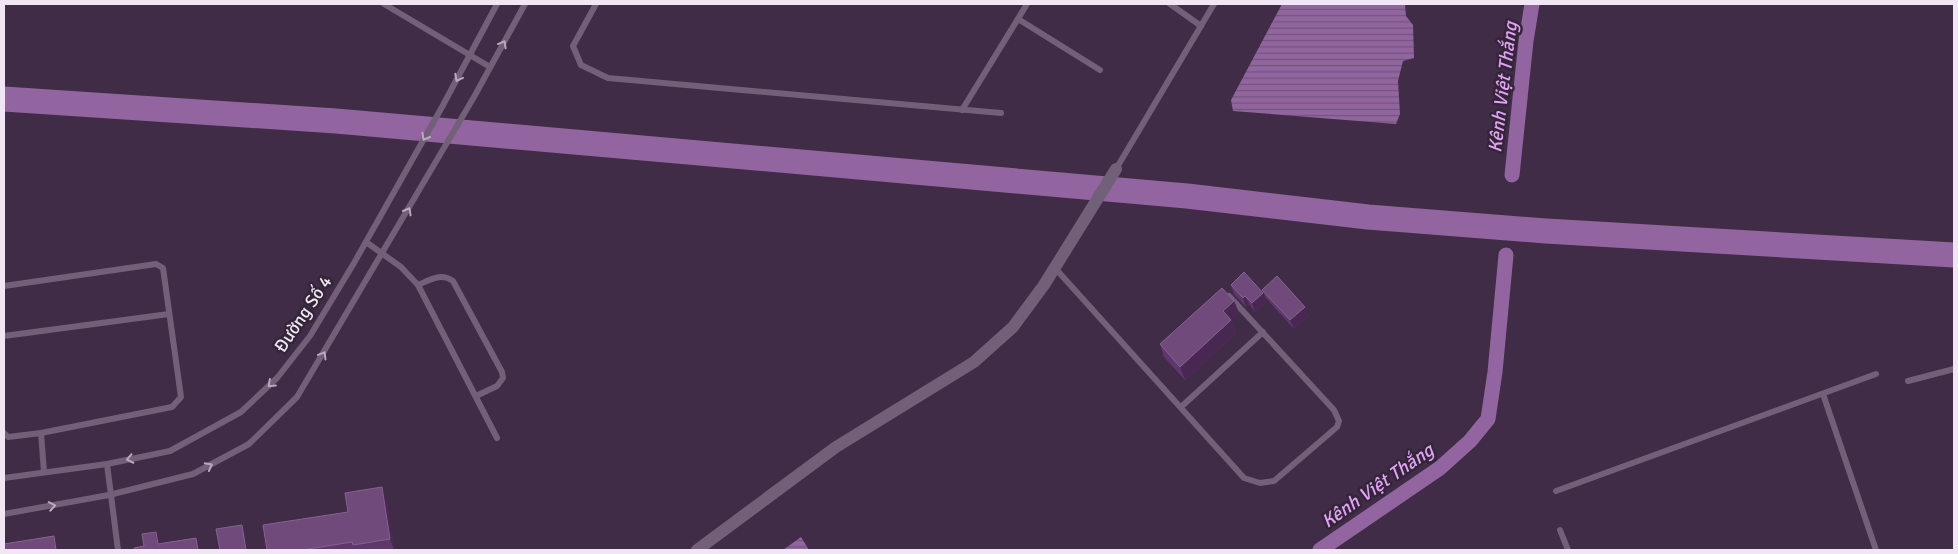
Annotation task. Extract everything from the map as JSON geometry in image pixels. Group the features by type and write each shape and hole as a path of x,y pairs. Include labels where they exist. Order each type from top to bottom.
{"street":[{"path":"697,550 836,447 974,362 1012,327 1055,268 1116,169"}],"lane":[{"path":"384,4 490,67"},
{"name":"Đường Số 4","path":"4,478 107,464 170,451 241,412 277,378 310,336 366,242 497,4"},
{"path":"4,514 109,495 193,474 249,444 297,398 462,118 525,4"},
{"path":"596,4 572,46 582,65 608,78 1001,113"},
{"path":"962,110 1027,4"},
{"path":"1170,4 1201,26"},
{"path":"1116,169 1214,4"},
{"path":"1018,19 1100,70"},
{"path":"366,242 401,266 418,286 498,438"},
{"path":"4,286 156,264 163,268 181,397 172,407 41,433 8,437 4,433"},
{"path":"1055,268 1244,478 1260,484 1274,481 1337,428 1339,420 1334,410 1223,289"},
{"path":"418,286 439,276 448,278 452,282 502,372 503,378 497,386 476,396"},
{"path":"4,336 170,314"},
{"path":"1181,406 1263,332"},
{"path":"1908,381 1954,369"},
{"path":"1556,491 1876,374"},
{"path":"1823,394 1876,550"},
{"path":"41,433 44,472"},
{"path":"107,464 109,495 118,550"},
{"path":"1560,530 1568,550"}],"shaded area":[{"path":"4,4 1954,4 1954,550 4,550"},
{"path":"1282,4 1405,4 1406,16 1413,25 1414,58 1403,61 1398,81 1400,114 1396,124 1233,111 1231,100"},
{"path":"801,537 809,550 783,550"}],"building":[{"path":"1244,272 1263,293 1252,303 1245,296 1243,298 1231,285"},
{"path":"1277,276 1305,307 1290,320 1262,290"},
{"path":"1222,288 1234,301 1223,311 1231,320 1180,367 1160,344"},
{"path":"382,487 390,539 353,545 352,542 302,550 267,550 263,525 348,512 345,493"},
{"path":"242,525 246,550 220,550 216,529"},
{"path":"156,532 158,544 196,538 198,550 134,550 134,548 144,546 142,534"},
{"path":"54,536 56,550 4,550 4,544"}],"waterway":[{"name":"Kênh Việt Thắng","path":"1512,175 1526,41 1532,4"},
{"path":"4,99 336,121 1187,196 1368,217 1546,231 1954,255"},
{"name":"Kênh Việt Thắng","path":"1320,550 1440,468 1470,441 1488,419 1495,372 1506,255"}]}
